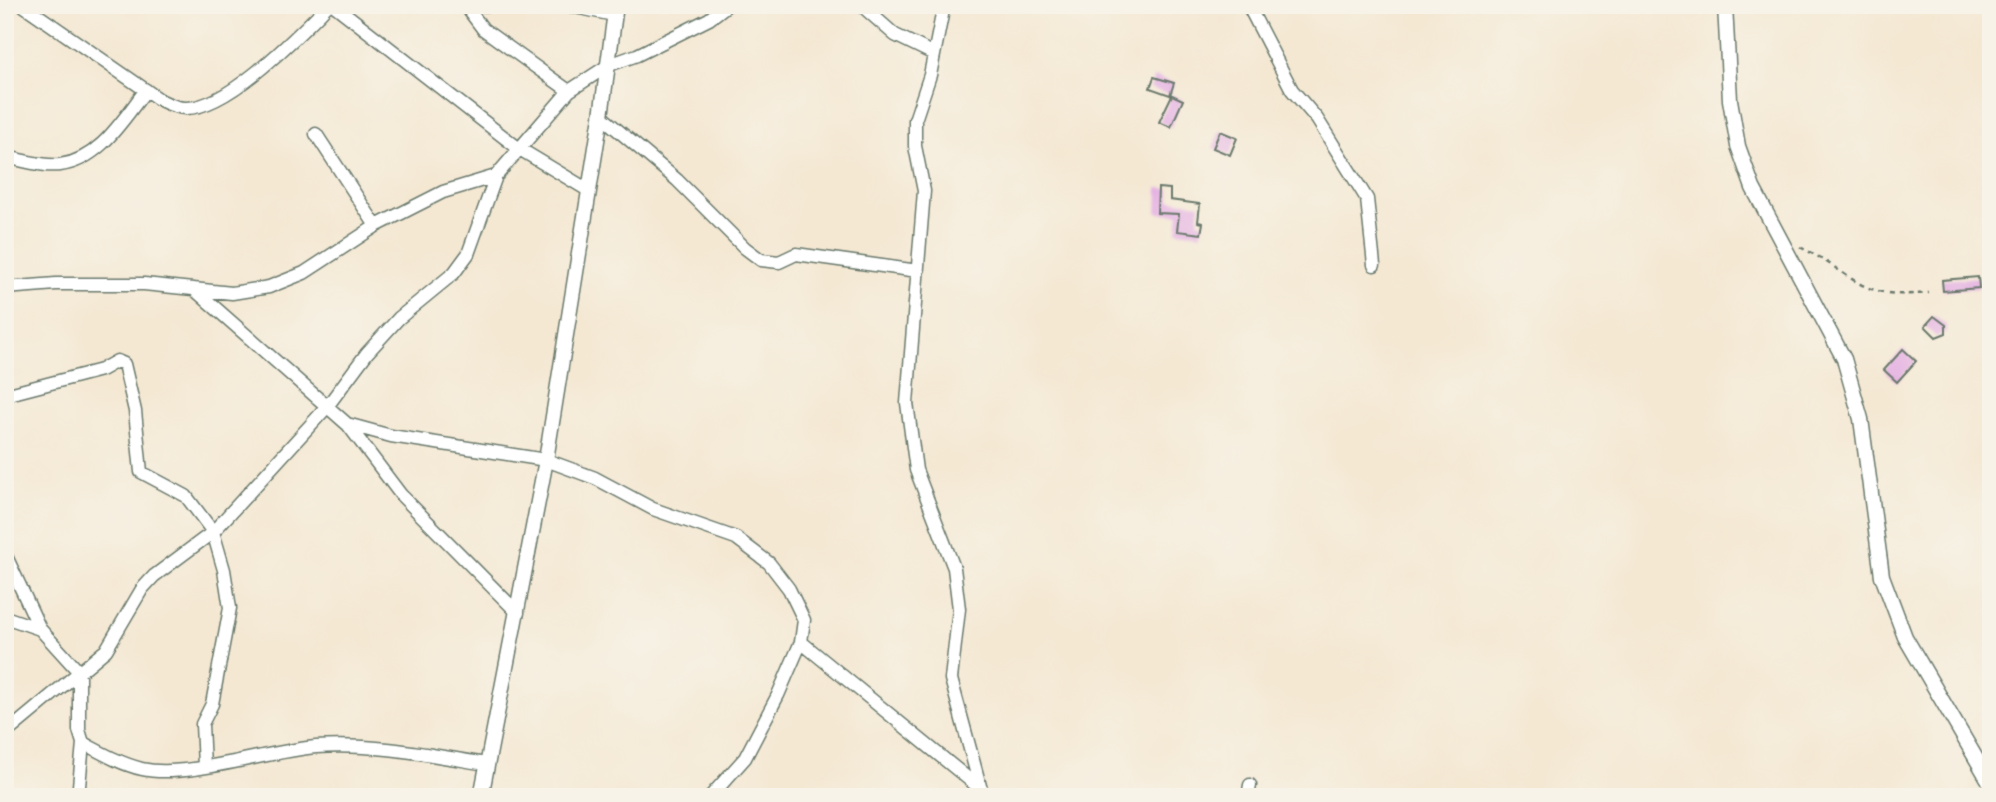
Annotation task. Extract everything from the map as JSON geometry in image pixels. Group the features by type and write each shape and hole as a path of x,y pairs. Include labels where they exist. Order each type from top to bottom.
{"street":[{"path":"23,5 171,106 184,108 204,105 258,70 331,5 518,148 588,190"},
{"path":"465,5 483,29 569,91"},
{"path":"481,5 499,5"},
{"path":"481,797 546,460 609,65 615,10 565,5"},
{"path":"5,734 106,650 142,589 154,576 213,532 327,408 375,344 399,318 454,273 468,254 496,176 569,91 609,65 637,55 709,19 727,5"},
{"path":"861,5 895,35 934,54"},
{"path":"944,5 934,54 915,120 915,146 924,191 907,403 916,470 954,568 959,609 951,679 982,794"},
{"path":"1248,5 1293,90 1317,119 1367,199 1374,265"},
{"path":"1725,5 1730,100 1738,146 1753,188 1844,359 1861,419 1882,576 1900,625 1991,784"},
{"path":"5,157 58,166 82,159 104,142 146,90"},
{"path":"601,116 677,180 745,248 761,260 779,262 796,254 918,271"},
{"path":"316,134 376,226"},
{"path":"5,288 56,284 144,284 232,293 269,288 304,273 376,226 443,192 496,176"},
{"path":"195,290 347,424 401,495 518,613"},
{"path":"5,395 101,370 117,360 123,362 135,411 141,472 149,479 177,489 186,496 213,532 224,570 230,608 212,704 202,724 204,766"},
{"path":"347,424 391,436 546,460 594,478 653,509 736,538 769,563 789,589 804,620 801,642 778,695 745,758 710,797"},
{"path":"5,554 40,629 79,672 79,730 83,743 78,797"},
{"path":"5,617 40,629"},
{"path":"801,642 982,794"},
{"path":"83,743 116,761 143,769 164,771 315,747 362,746 486,764"}],"path":[{"path":"1783,243 1804,249 1875,292 1901,296 1929,293"}],"building":[{"path":"1154,77 1174,83 1170,95 1150,88"},
{"path":"1172,95 1183,100 1171,127 1159,122"},
{"path":"1220,131 1237,138 1230,155 1213,148"},
{"path":"1158,188 1170,189 1170,200 1200,204 1198,222 1203,223 1201,234 1177,231 1179,214 1157,213"},
{"path":"1978,277 1979,288 1943,291 1942,280"},
{"path":"1934,316 1946,325 1946,333 1936,337 1925,326"},
{"path":"1903,349 1916,361 1897,382 1884,370"}]}
